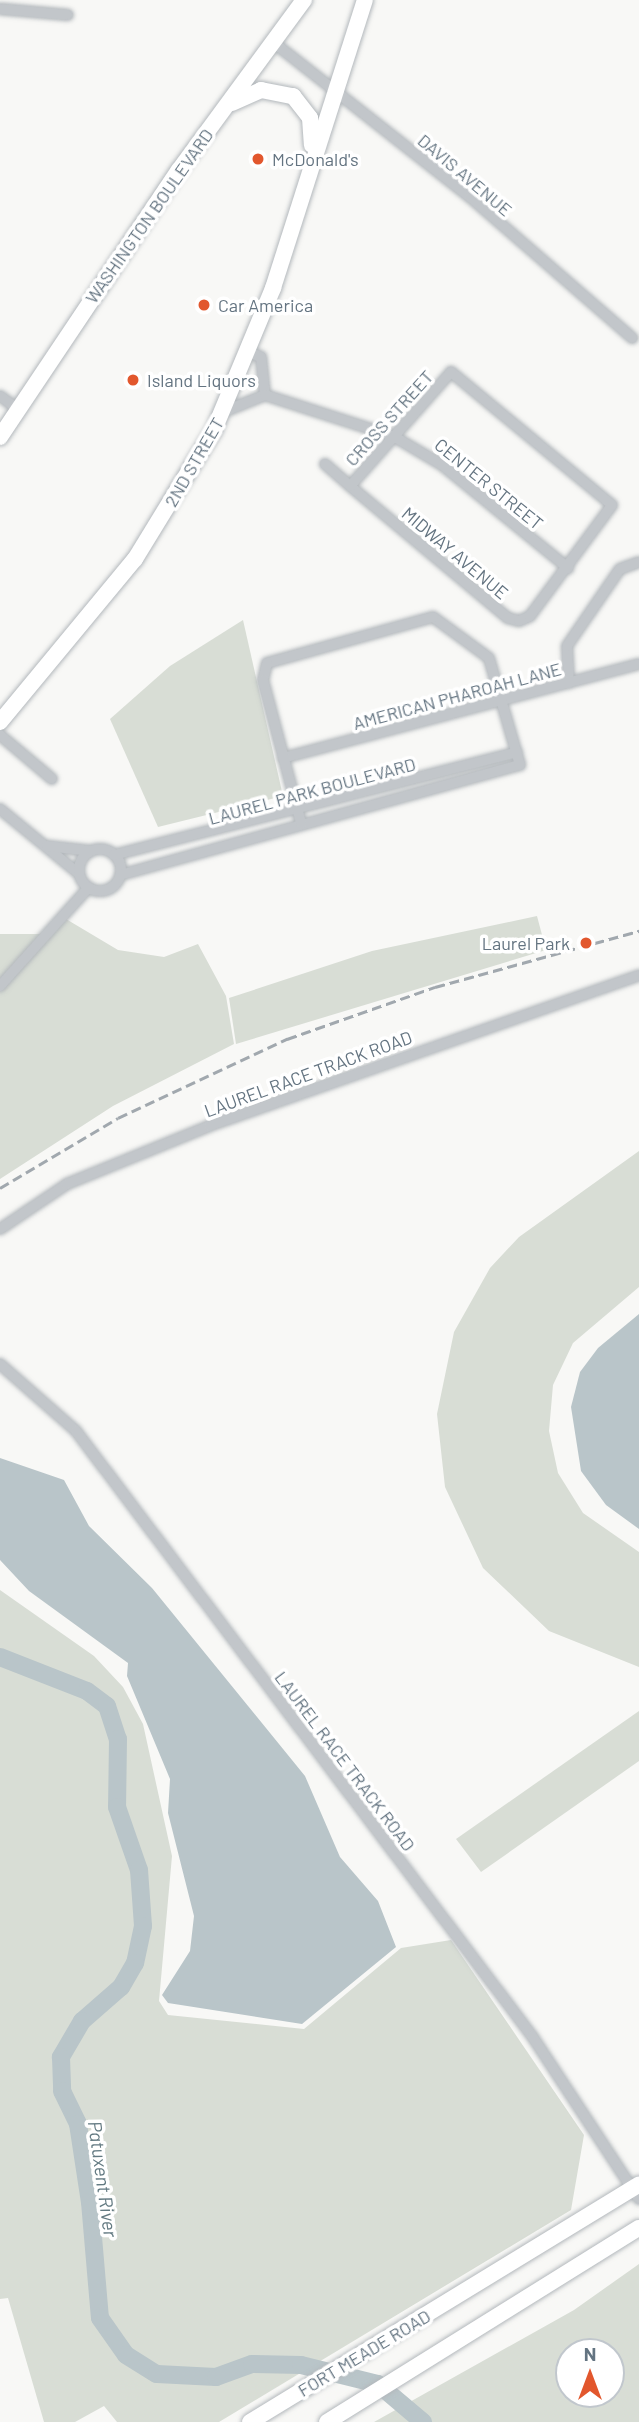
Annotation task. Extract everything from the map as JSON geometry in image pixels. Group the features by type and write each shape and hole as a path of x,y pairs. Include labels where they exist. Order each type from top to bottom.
{"main road":[{"name":"WASHINGTON BOULEVARD","path":"0,437 224,108 304,0"},
{"name":"2ND STREET","path":"0,722 135,559 223,412 248,352 365,0"},
{"path":"224,108 261,90 293,96 310,118 312,162"},
{"name":"FORT MEADE ROAD","path":"250,2422 637,2191"},
{"path":"327,2422 639,2228"}],"street":[{"path":"0,9 68,15"},
{"name":"DAVIS AVENUE","path":"273,42 335,89 632,338"},
{"path":"223,412 265,395 261,357 248,352"},
{"name":"CROSS STREET","path":"350,486 451,372"},
{"name":"MIDWAY AVENUE","path":"325,464 514,620 530,616 612,505 451,372"},
{"name":"CENTER STREET","path":"265,395 393,436 442,465 568,568"},
{"path":"0,396 18,409"},
{"path":"569,683 566,646 620,569 639,562"},
{"path":"301,823 263,680 272,658 438,618 489,658 504,699 517,752"},
{"name":"AMERICAN PHAROAH LANE","path":"283,758 639,664"},
{"path":"0,735 52,779"},
{"name":"LAUREL PARK BOULEVARD","path":"47,846 114,855 297,811 517,752 520,765 301,823 120,875 106,890 89,887"},
{"path":"0,809 79,874 89,887 0,986"},
{"path":"79,874 91,851"},
{"path":"114,855 120,875"},
{"name":"LAUREL RACE TRACK ROAD","path":"0,1229 67,1184 209,1126 639,975"},
{"name":"LAUREL RACE TRACK ROAD","path":"0,1364 76,1431 532,2036 637,2191"}],"shaded area":[{"path":"243,620 283,796 158,827 110,719 170,666"},
{"path":"537,916 546,950 236,1044 229,998 372,951"},
{"path":"66,919 118,950 164,957 198,944 226,996 234,1044 113,1106 0,1179 0,934 40,934"},
{"path":"639,1151 639,1287 573,1343 553,1385 549,1431 558,1473 583,1513 639,1552 639,1667 549,1631 483,1568 445,1487 437,1414 454,1332 490,1268 519,1237"},
{"path":"639,1314 639,1529 606,1505 581,1471 571,1407 580,1372 598,1348"},
{"path":"0,1458 64,1480 89,1526 152,1588 305,1776 340,1857 378,1901 396,1947 302,2024 168,2003 162,1995 190,1951 194,1916 168,1813 170,1779 127,1676 128,1663 29,1591 0,1560"},
{"path":"0,1590 94,1656 123,1687 143,1724 172,1856 159,2001 168,2015 304,2029 401,1948 451,1940 584,2135 571,2210 219,2422 117,2422 104,2406 75,2422 44,2422 8,2298 0,2299"},
{"path":"639,1711 639,1761 481,1872 456,1839"},
{"path":"639,2264 639,2422 374,2422 574,2310"}],"waterway":[{"name":"Patuxent River","path":"0,1657 87,1691 107,1706 118,1739 117,1807 139,1870 143,1926 135,1963 121,1987 82,2021 61,2057 62,2091 78,2124 90,2202 100,2318 126,2355 157,2374 216,2377 252,2364 301,2365 378,2384 423,2422"}],"railway":[{"path":"0,1188 118,1118 287,1039 435,987 639,931"}],"place":[{"name":"McDonald's","path":"258,159"},
{"name":"Car America","path":"204,305"},
{"name":"Island Liquors","path":"133,380"},
{"name":"Laurel Park","path":"586,943"}]}
